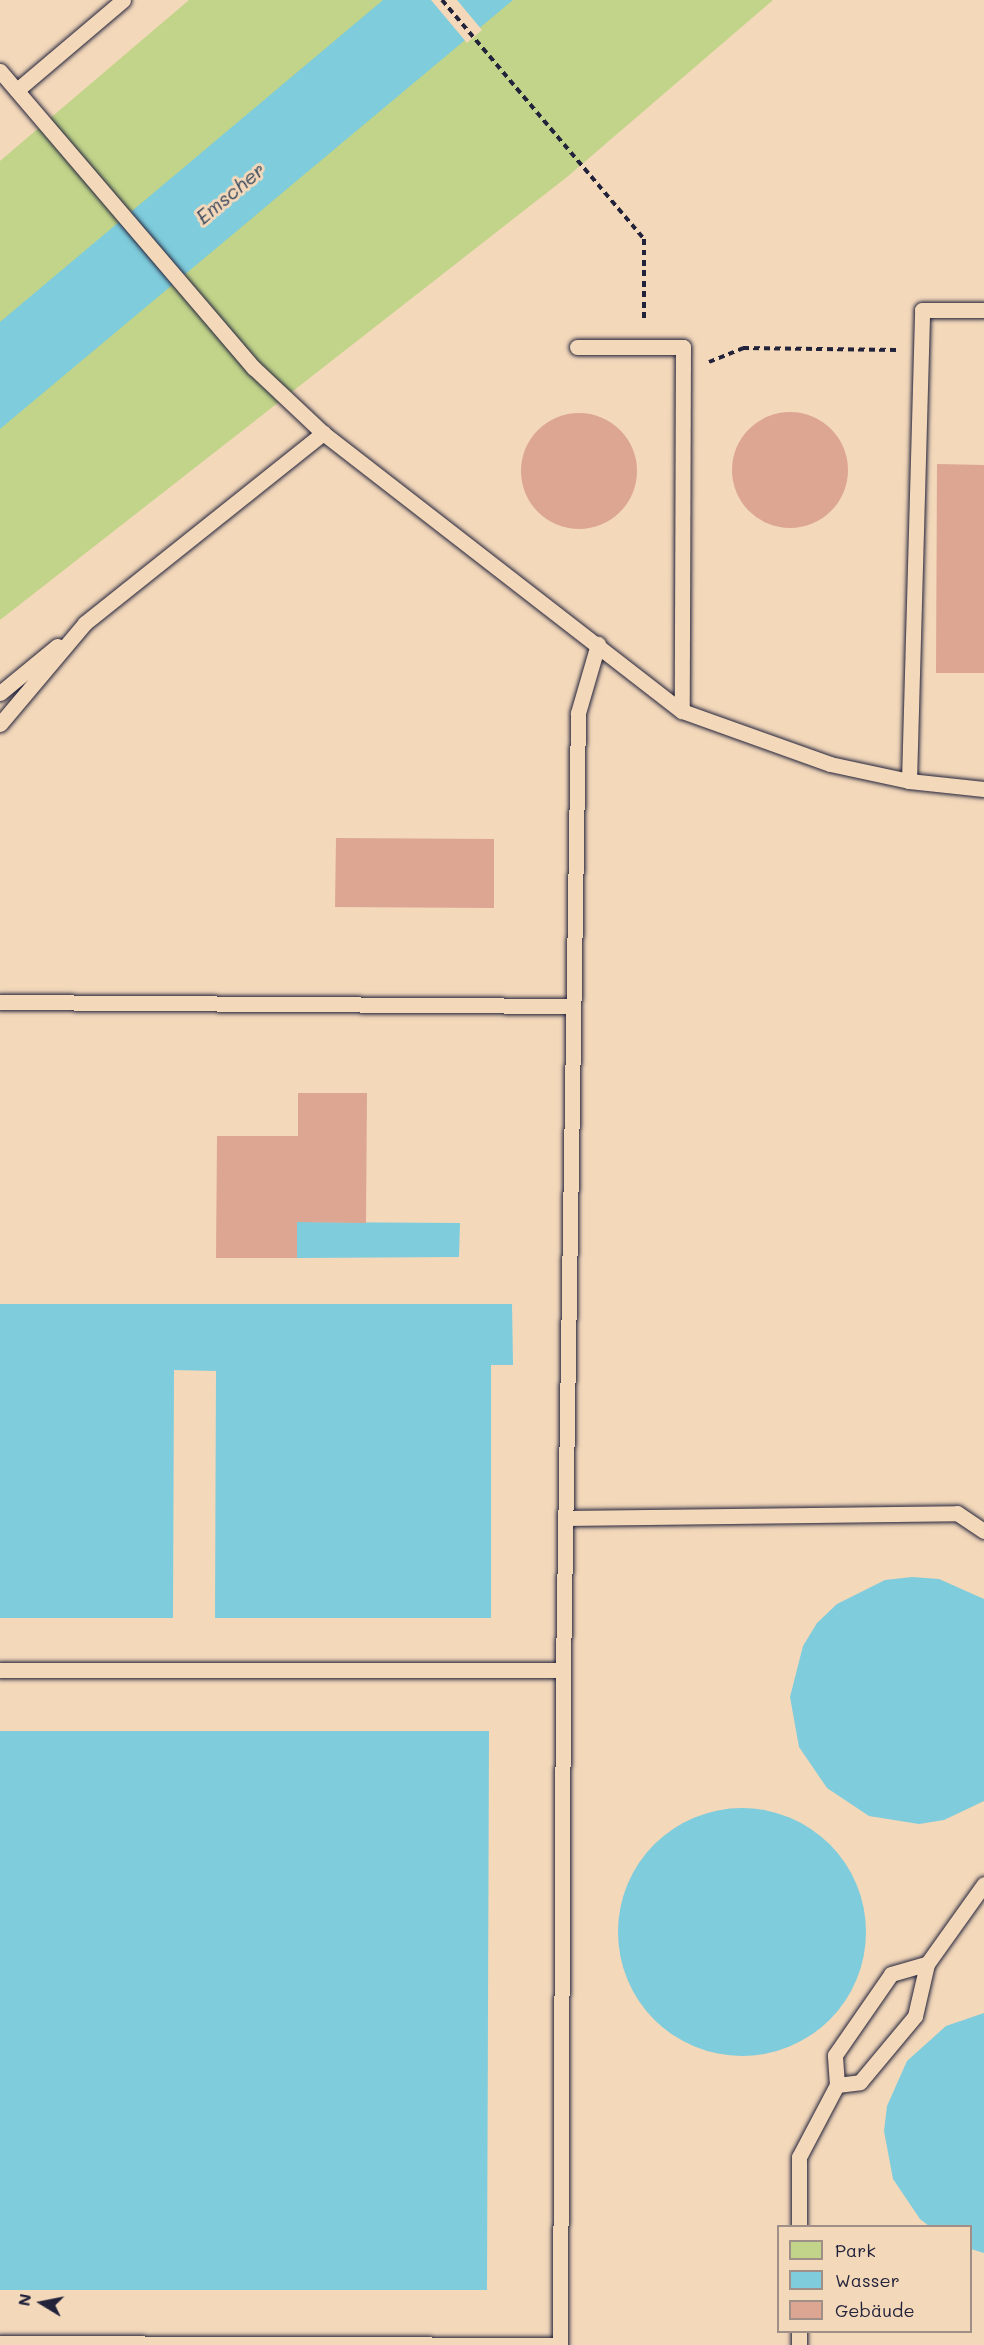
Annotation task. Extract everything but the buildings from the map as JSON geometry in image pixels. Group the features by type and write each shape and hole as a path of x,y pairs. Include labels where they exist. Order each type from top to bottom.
{"lane":[{"path":"17,90 123,0"},
{"path":"0,71 254,368 322,433 682,711 830,764 909,781 984,789"},
{"path":"909,781 922,310 984,310"},
{"path":"577,347 683,347 682,711"},
{"path":"0,693 322,433"},
{"path":"0,724 85,623"},
{"path":"0,2343 560,2345 563,1670 578,713 598,644"},
{"path":"0,1002 572,1006"},
{"path":"566,1518 957,1513 984,1531"},
{"path":"0,1670 563,1670"},
{"path":"837,2085 860,2082 915,2016 927,1964 984,1884"},
{"path":"799,2225 799,2157 837,2085 835,2055 891,1974 927,1964"}],"path":[{"path":"442,0 644,238 644,347"},
{"path":"683,372 743,348 921,350"}],"green space":[{"path":"189,0 773,0 567,177 0,620 0,161"}],"water":[{"name":"Emscher","path":"383,0 513,0 0,429 0,322"},
{"path":"297,1222 460,1223 459,1257 297,1258"},
{"path":"0,1304 512,1304 513,1365 491,1365 491,1618 215,1618 216,1371 174,1370 173,1618 0,1618"},
{"path":"912,1577 939,1579 984,1599 984,1801 944,1820 919,1824 869,1816 827,1788 799,1747 790,1697 803,1646 817,1623 837,1604 885,1580"},
{"path":"0,1731 489,1731 487,2290 0,2290"},
{"path":"742,1808 766,1811 789,1818 811,1829 829,1845 845,1863 856,1885 863,1908 866,1932 863,1956 856,1979 845,2001 829,2019 811,2035 789,2046 766,2053 742,2056 718,2053 695,2046 673,2035 655,2019 639,2001 628,1979 621,1956 618,1932 621,1908 628,1885 639,1863 655,1845 673,1829 695,1818 718,1811"},
{"path":"984,2013 984,2253 972,2249 972,2225 928,2225 920,2219 893,2179 884,2131 887,2106 907,2061 946,2026"}],"pier":[{"path":"431,0 457,0 482,30 467,43"}]}
